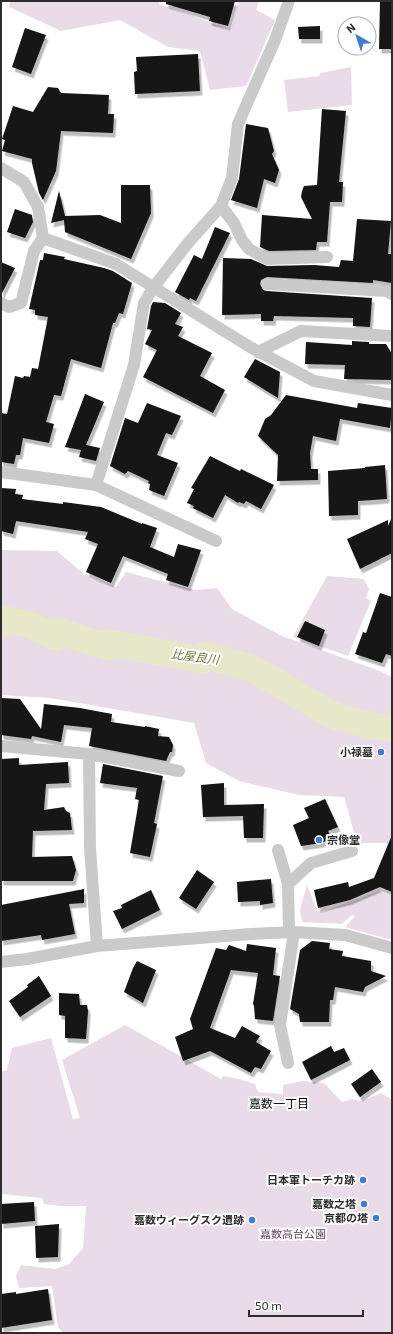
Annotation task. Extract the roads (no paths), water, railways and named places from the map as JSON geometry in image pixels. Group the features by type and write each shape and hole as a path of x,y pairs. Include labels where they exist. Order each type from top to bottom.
{"street":[{"path":"96,485 134,365 144,303 188,243 221,206 232,178 238,124 275,40 289,1"},
{"path":"1,168 24,182 38,207 43,238 34,251 21,303 9,307 1,303"},
{"path":"221,206 234,223 242,240 249,249 267,259 327,257"},
{"path":"43,238 116,264 258,352 314,381 392,395"},
{"path":"267,284 387,291 392,294"},
{"path":"258,352 301,331 392,336"},
{"path":"1,472 96,485 216,541"},
{"path":"1,746 89,754 178,771"},
{"path":"89,754 90,848 97,946"},
{"path":"278,850 288,884 291,933 280,1025 288,1063"},
{"path":"288,884 311,863 352,851"},
{"path":"1,962 27,959 97,946 251,934 291,933 345,935 392,948"}],"waterway":[{"name":"比屋良川","path":"1,623 2,624 3,619 30,625 56,637 57,631 108,647 109,643 203,660 204,655 252,668 332,715 372,726 392,728"}],"place":[{"name":"小禄墓","path":"381,752"},
{"name":"宗像堂","path":"319,840"},
{"name":"日本軍トーチカ跡","path":"363,1180"},
{"name":"嘉数之塔","path":"364,1204"},
{"name":"京都の塔","path":"376,1218"},
{"name":"嘉数ウィーグスク遺跡","path":"252,1220"}],"district":[{"name":"嘉数一丁目","path":"279,1104"}],"park label":[{"name":"嘉数高台公園","path":"293,1234"}]}
